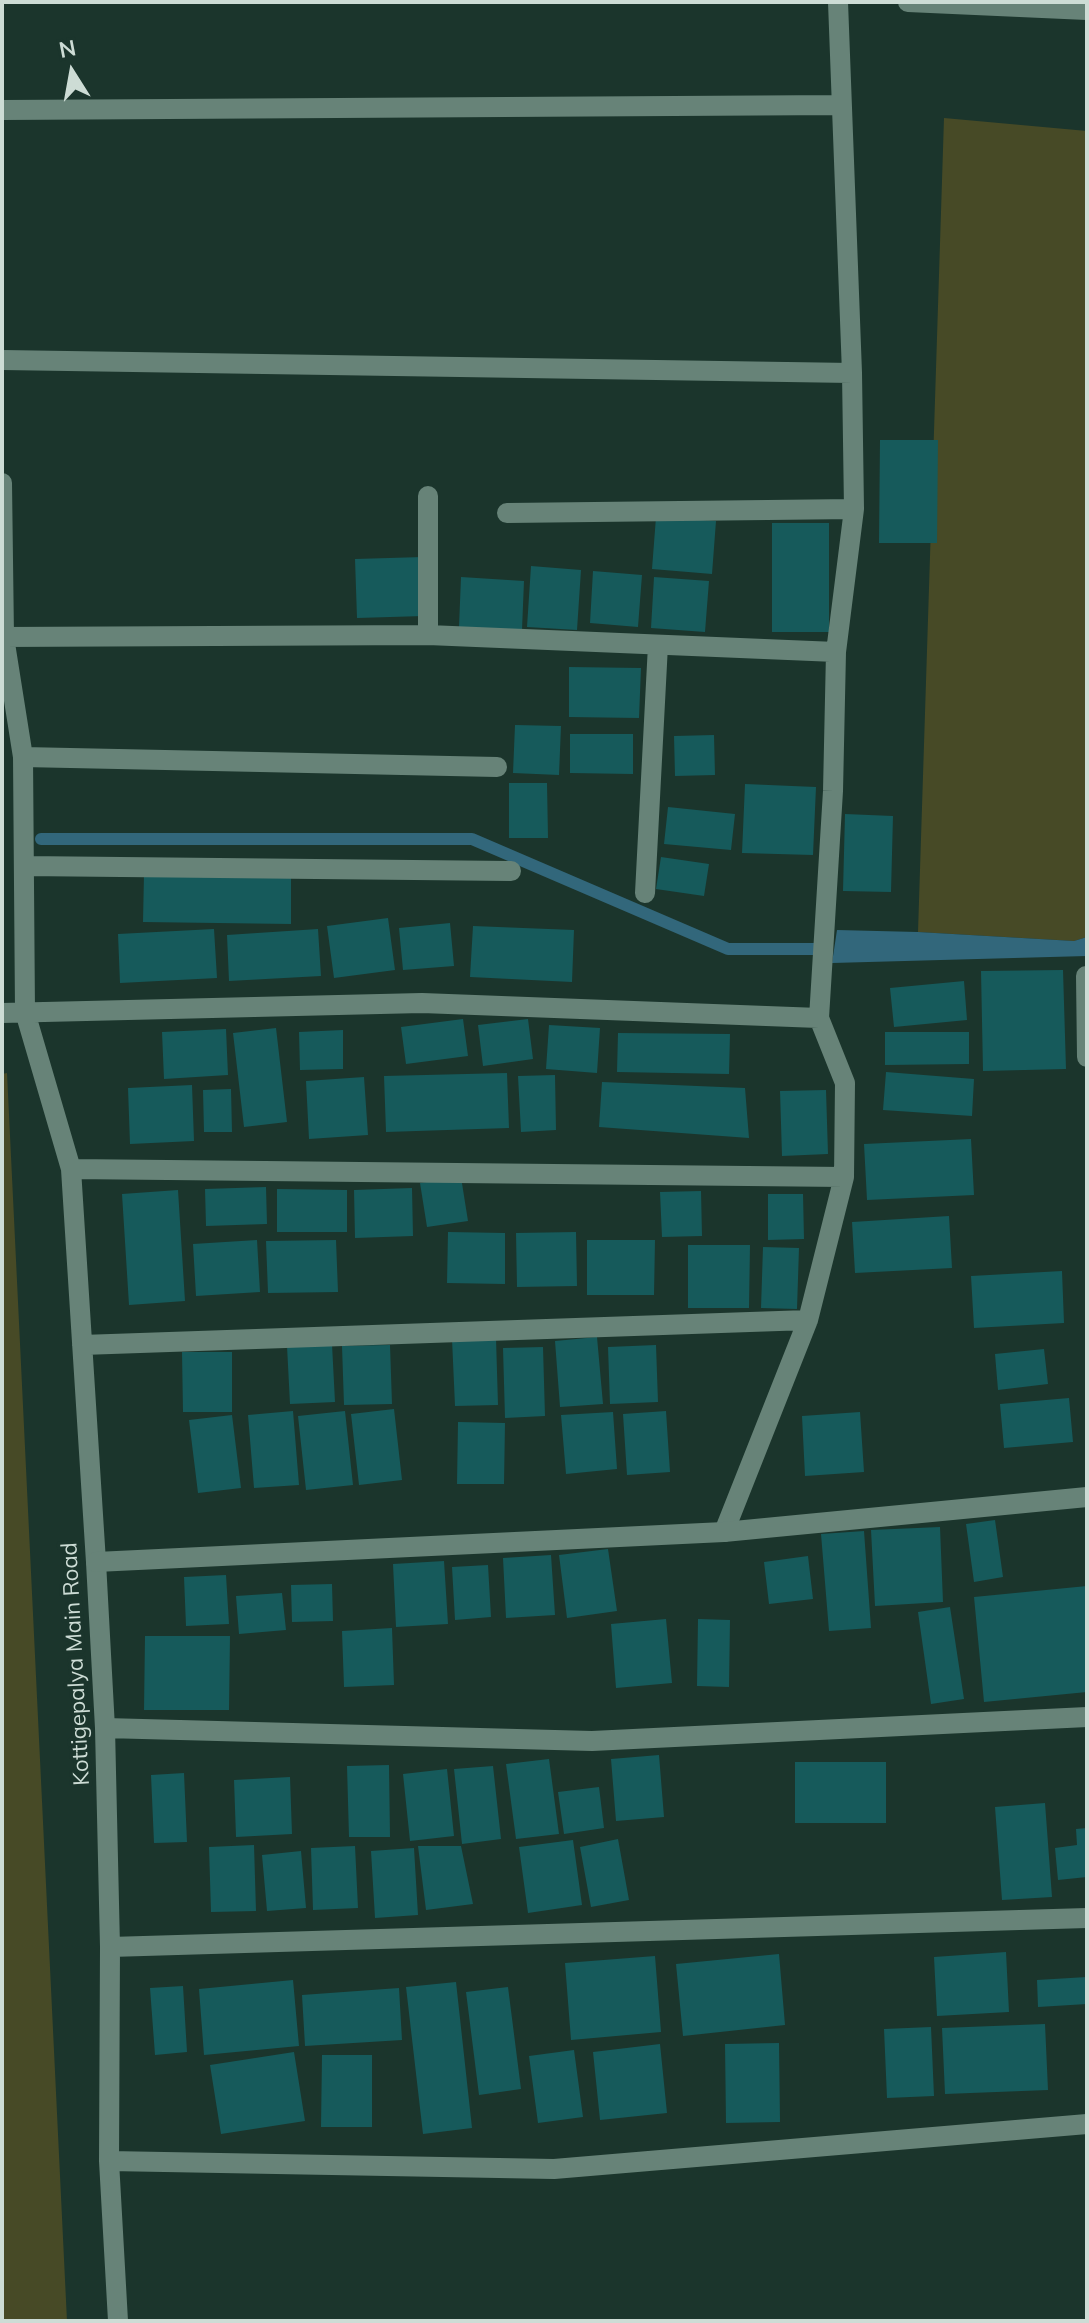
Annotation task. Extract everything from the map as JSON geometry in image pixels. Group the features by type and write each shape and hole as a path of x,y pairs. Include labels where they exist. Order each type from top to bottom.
{"street":[{"path":"724,1532 808,1320 844,1177 845,1083 819,1018 833,791 836,652 854,509 838,2"},
{"path":"908,2 1087,10"},
{"path":"2,110 841,105"},
{"path":"2,360 852,373"},
{"name":"Kottigepalya Main Road","path":"2,483 3,637 23,757 25,1012 71,1169 96,1562 105,1728 110,1947 109,2161 118,2321"},
{"path":"428,496 428,635"},
{"path":"507,513 854,509"},
{"path":"3,637 428,635 836,652"},
{"path":"645,893 658,645"},
{"path":"23,757 497,767"},
{"path":"24,866 511,871"},
{"path":"1086,976 1087,1057"},
{"path":"2,1013 422,1003 819,1018"},
{"path":"71,1169 844,1177"},
{"path":"82,1345 808,1320"},
{"path":"96,1562 724,1532 1087,1497"},
{"path":"105,1728 592,1741 1087,1717"},
{"path":"110,1947 1087,1918"},
{"path":"109,2161 554,2169 1087,2124"}],"green space":[{"path":"944,118 1087,131 1087,937 1074,941 918,932"},
{"path":"7,1073 67,2321 2,2321 2,1074"}],"water":[{"path":"837,930 1074,941 1087,937 1087,956 832,963"}],"building":[{"path":"880,440 938,440 937,543 879,543"},
{"path":"656,517 716,521 712,574 652,569"},
{"path":"772,523 829,523 829,632 772,632"},
{"path":"423,557 424,616 357,618 355,559"},
{"path":"531,566 581,570 577,630 527,627"},
{"path":"593,571 642,575 638,627 590,623"},
{"path":"461,577 524,581 522,630 459,627"},
{"path":"654,577 709,581 705,632 651,628"},
{"path":"569,667 641,668 639,718 569,717"},
{"path":"515,725 561,726 559,775 513,773"},
{"path":"570,734 633,734 633,774 570,773"},
{"path":"714,735 715,775 675,776 674,736"},
{"path":"509,783 547,783 548,838 509,838"},
{"path":"745,784 816,787 813,855 742,853"},
{"path":"668,807 735,814 731,850 664,844"},
{"path":"845,814 893,816 891,892 843,891"},
{"path":"661,857 709,864 704,896 656,889"},
{"path":"144,874 291,876 291,924 143,922"},
{"path":"388,918 395,970 334,978 327,926"},
{"path":"450,923 454,966 403,970 399,928"},
{"path":"473,926 574,930 572,982 470,977"},
{"path":"214,929 217,978 120,983 118,934"},
{"path":"318,929 321,976 229,981 227,935"},
{"path":"1063,970 1066,1069 983,1071 981,971"},
{"path":"964,981 967,1020 894,1027 890,988"},
{"path":"463,1019 468,1056 406,1064 401,1027"},
{"path":"528,1019 533,1059 483,1066 478,1025"},
{"path":"549,1025 600,1028 597,1073 546,1069"},
{"path":"276,1028 287,1122 244,1127 233,1033"},
{"path":"226,1029 228,1075 164,1079 162,1032"},
{"path":"343,1030 343,1069 300,1070 299,1032"},
{"path":"885,1032 969,1032 969,1064 885,1065"},
{"path":"618,1033 730,1034 729,1074 617,1072"},
{"path":"886,1072 974,1079 972,1116 883,1110"},
{"path":"507,1073 509,1128 386,1132 384,1076"},
{"path":"555,1075 556,1130 521,1132 518,1076"},
{"path":"364,1077 368,1135 309,1139 306,1081"},
{"path":"602,1082 745,1088 749,1138 599,1127"},
{"path":"192,1085 194,1141 130,1144 128,1088"},
{"path":"231,1089 232,1132 204,1132 203,1090"},
{"path":"826,1090 828,1154 782,1156 780,1091"},
{"path":"971,1139 974,1195 867,1200 864,1144"},
{"path":"461,1177 468,1221 427,1227 420,1183"},
{"path":"266,1187 267,1224 206,1226 205,1189"},
{"path":"412,1188 413,1236 355,1238 354,1190"},
{"path":"277,1189 347,1190 347,1232 277,1232"},
{"path":"178,1190 185,1301 129,1305 122,1194"},
{"path":"701,1191 702,1236 662,1237 660,1192"},
{"path":"768,1194 803,1194 804,1239 768,1240"},
{"path":"949,1216 952,1268 855,1273 852,1222"},
{"path":"448,1232 505,1233 505,1284 447,1283"},
{"path":"576,1232 577,1286 517,1287 516,1233"},
{"path":"257,1240 260,1292 196,1296 193,1244"},
{"path":"336,1240 338,1292 268,1293 266,1241"},
{"path":"587,1240 655,1240 654,1295 587,1295"},
{"path":"688,1245 750,1245 749,1308 688,1308"},
{"path":"763,1247 799,1248 797,1309 761,1308"},
{"path":"1062,1271 1064,1323 974,1328 971,1276"},
{"path":"597,1337 603,1404 560,1407 555,1341"},
{"path":"496,1338 498,1405 455,1406 452,1339"},
{"path":"332,1344 335,1402 290,1404 287,1346"},
{"path":"390,1345 392,1404 344,1405 342,1346"},
{"path":"656,1345 658,1402 610,1404 608,1347"},
{"path":"543,1347 545,1416 505,1418 503,1348"},
{"path":"1044,1349 1048,1384 998,1390 995,1354"},
{"path":"182,1352 232,1352 232,1412 183,1412"},
{"path":"1069,1398 1073,1442 1004,1448 1000,1404"},
{"path":"394,1409 402,1480 359,1485 351,1414"},
{"path":"293,1411 299,1485 254,1488 248,1415"},
{"path":"345,1411 353,1485 306,1490 298,1416"},
{"path":"666,1411 670,1472 627,1475 623,1414"},
{"path":"613,1412 617,1469 566,1474 561,1415"},
{"path":"860,1412 864,1472 805,1476 802,1416"},
{"path":"232,1415 241,1488 198,1493 189,1420"},
{"path":"458,1422 505,1423 504,1484 457,1484"},
{"path":"995,1520 1003,1577 974,1582 966,1524"},
{"path":"940,1527 943,1602 875,1606 871,1530"},
{"path":"864,1531 871,1628 829,1631 821,1534"},
{"path":"608,1549 617,1611 567,1618 559,1555"},
{"path":"551,1555 555,1615 506,1618 503,1558"},
{"path":"808,1556 813,1599 769,1604 764,1562"},
{"path":"444,1561 448,1624 396,1627 393,1564"},
{"path":"488,1565 491,1617 455,1620 452,1567"},
{"path":"226,1575 229,1624 186,1626 184,1577"},
{"path":"332,1584 333,1621 292,1622 291,1585"},
{"path":"1087,1586 1087,1692 984,1702 974,1597"},
{"path":"282,1593 286,1630 239,1634 236,1596"},
{"path":"950,1607 964,1699 931,1704 918,1612"},
{"path":"666,1619 672,1683 616,1688 611,1624"},
{"path":"698,1619 730,1620 729,1687 697,1686"},
{"path":"392,1628 394,1685 344,1687 342,1631"},
{"path":"145,1636 230,1636 229,1710 144,1710"},
{"path":"659,1755 664,1817 616,1821 611,1759"},
{"path":"549,1759 559,1834 516,1839 506,1764"},
{"path":"795,1762 886,1762 886,1823 795,1823"},
{"path":"389,1765 390,1837 349,1837 347,1766"},
{"path":"493,1766 501,1839 462,1844 454,1769"},
{"path":"447,1769 454,1836 410,1841 403,1774"},
{"path":"184,1773 187,1842 154,1843 151,1775"},
{"path":"290,1777 292,1834 236,1837 234,1780"},
{"path":"599,1787 604,1828 564,1834 558,1792"},
{"path":"1045,1803 1052,1897 1002,1900 995,1807"},
{"path":"1087,1828 1087,1877 1058,1880 1055,1848 1077,1845 1076,1829"},
{"path":"618,1839 629,1900 591,1907 580,1847"},
{"path":"573,1840 582,1905 528,1913 519,1847"},
{"path":"254,1845 256,1911 211,1912 209,1847"},
{"path":"355,1846 358,1908 313,1910 311,1848"},
{"path":"418,1846 461,1846 473,1904 426,1910"},
{"path":"414,1848 418,1915 375,1918 371,1851"},
{"path":"301,1851 306,1908 267,1911 262,1855"},
{"path":"1006,1952 1009,2012 937,2016 934,1957"},
{"path":"779,1954 785,2025 683,2036 676,1964"},
{"path":"655,1956 661,2032 571,2040 565,1963"},
{"path":"1087,1977 1087,2004 1038,2007 1037,1980"},
{"path":"293,1980 299,2046 204,2055 199,1989"},
{"path":"456,1982 472,2128 423,2134 406,1987"},
{"path":"183,1986 187,2052 155,2055 150,1988"},
{"path":"508,1987 521,2089 479,2095 466,1992"},
{"path":"399,1988 402,2040 305,2046 302,1995"},
{"path":"1045,2024 1048,2090 945,2094 942,2028"},
{"path":"931,2027 934,2096 887,2098 884,2029"},
{"path":"779,2043 780,2122 726,2123 725,2044"},
{"path":"660,2044 667,2113 600,2120 593,2052"},
{"path":"574,2050 583,2117 538,2123 529,2056"},
{"path":"294,2052 305,2121 221,2134 210,2065"},
{"path":"322,2055 372,2055 372,2127 321,2127"}],"waterway":[{"path":"41,839 472,839 728,949 827,949"}]}
